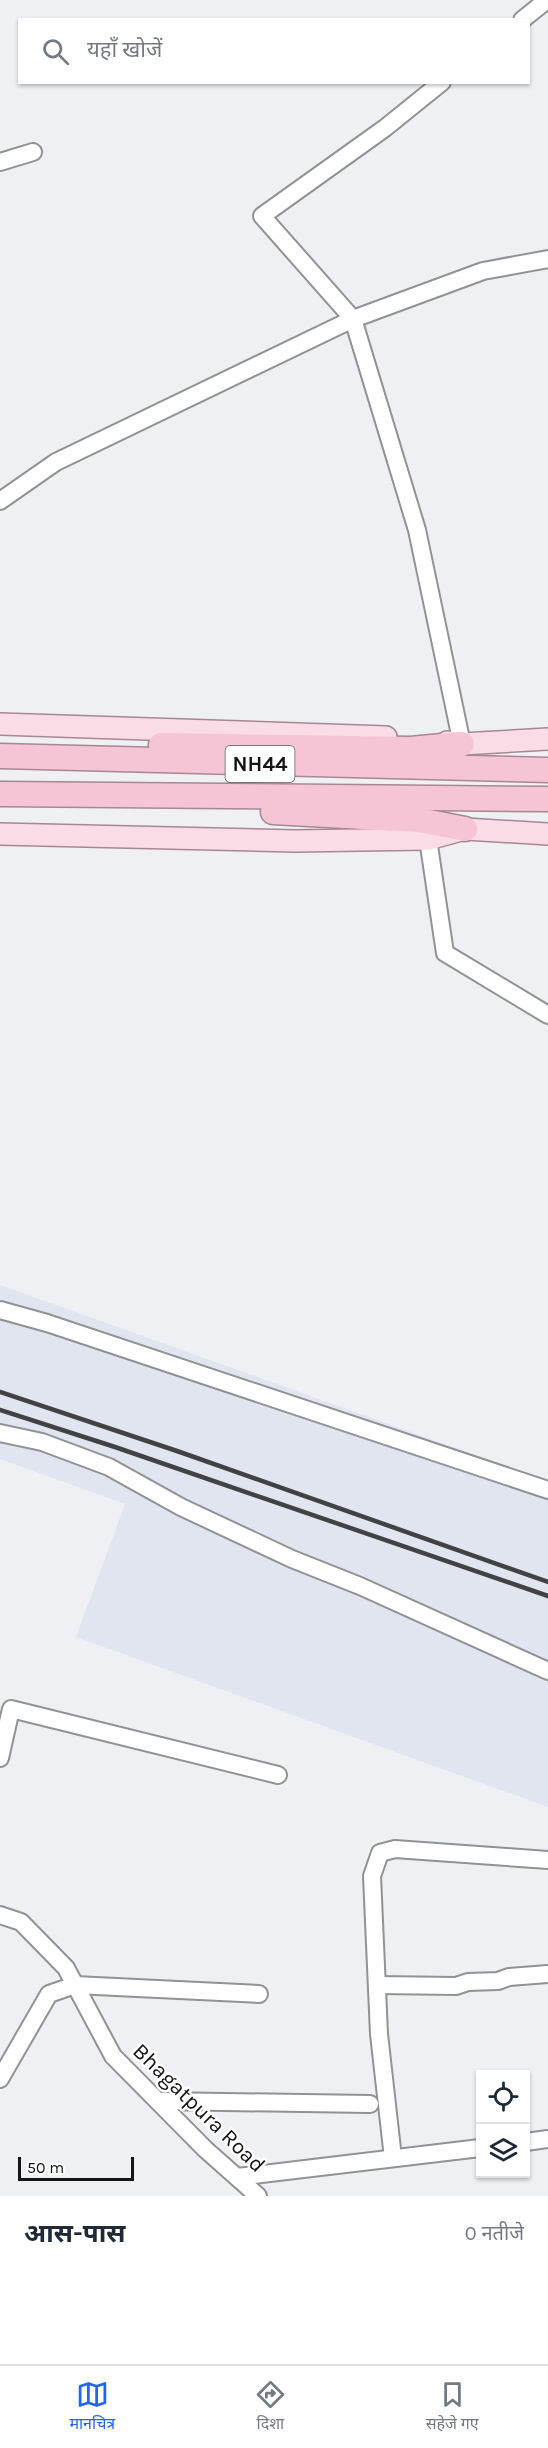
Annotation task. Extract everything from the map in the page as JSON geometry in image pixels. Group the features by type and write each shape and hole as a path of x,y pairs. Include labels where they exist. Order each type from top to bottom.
{"highway":[{"path":"0,755 124,744 411,749 462,744"},
{"name":"NH44","path":"0,755 548,770"},
{"path":"0,795 75,805 419,820 465,829"},
{"name":"NH44","path":"0,795 548,799"}],"main road":[{"path":"0,724 404,738 462,744 548,739"},
{"path":"0,834 295,841 428,839 465,829 548,834"}],"street":[{"path":"524,18 546,0"},
{"path":"440,84 385,128 262,216 353,319 417,530 462,744"},
{"path":"0,162 33,152"},
{"path":"0,501 56,462 353,319 483,271 548,259"},
{"path":"428,839 445,953 548,1015"},
{"path":"0,1310 47,1323 548,1490"},
{"path":"0,1434 42,1442 109,1467 182,1507 548,1671"},
{"path":"0,1758 11,1709 278,1775"},
{"path":"393,2158 379,2034 372,1876 380,1853 395,1850 548,1860"},
{"name":"Bhagatpura Road","path":"0,1916 21,1922 66,1968 113,2056 158,2102 258,2196"},
{"path":"377,1985 456,1986 468,1982 498,1981 509,1977 548,1974"},
{"path":"0,2079 48,1994 75,1985 259,1994"},
{"path":"158,2102 370,2104"},
{"path":"530,2141 548,2139"},
{"path":"237,2177 476,2148"}],"shaded area":[{"path":"0,1285 548,1481 548,1807 76,1637 125,1504 0,1459"}],"railway":[{"path":"0,1392 177,1451 548,1582"},
{"path":"0,1410 115,1447 548,1596"}]}
